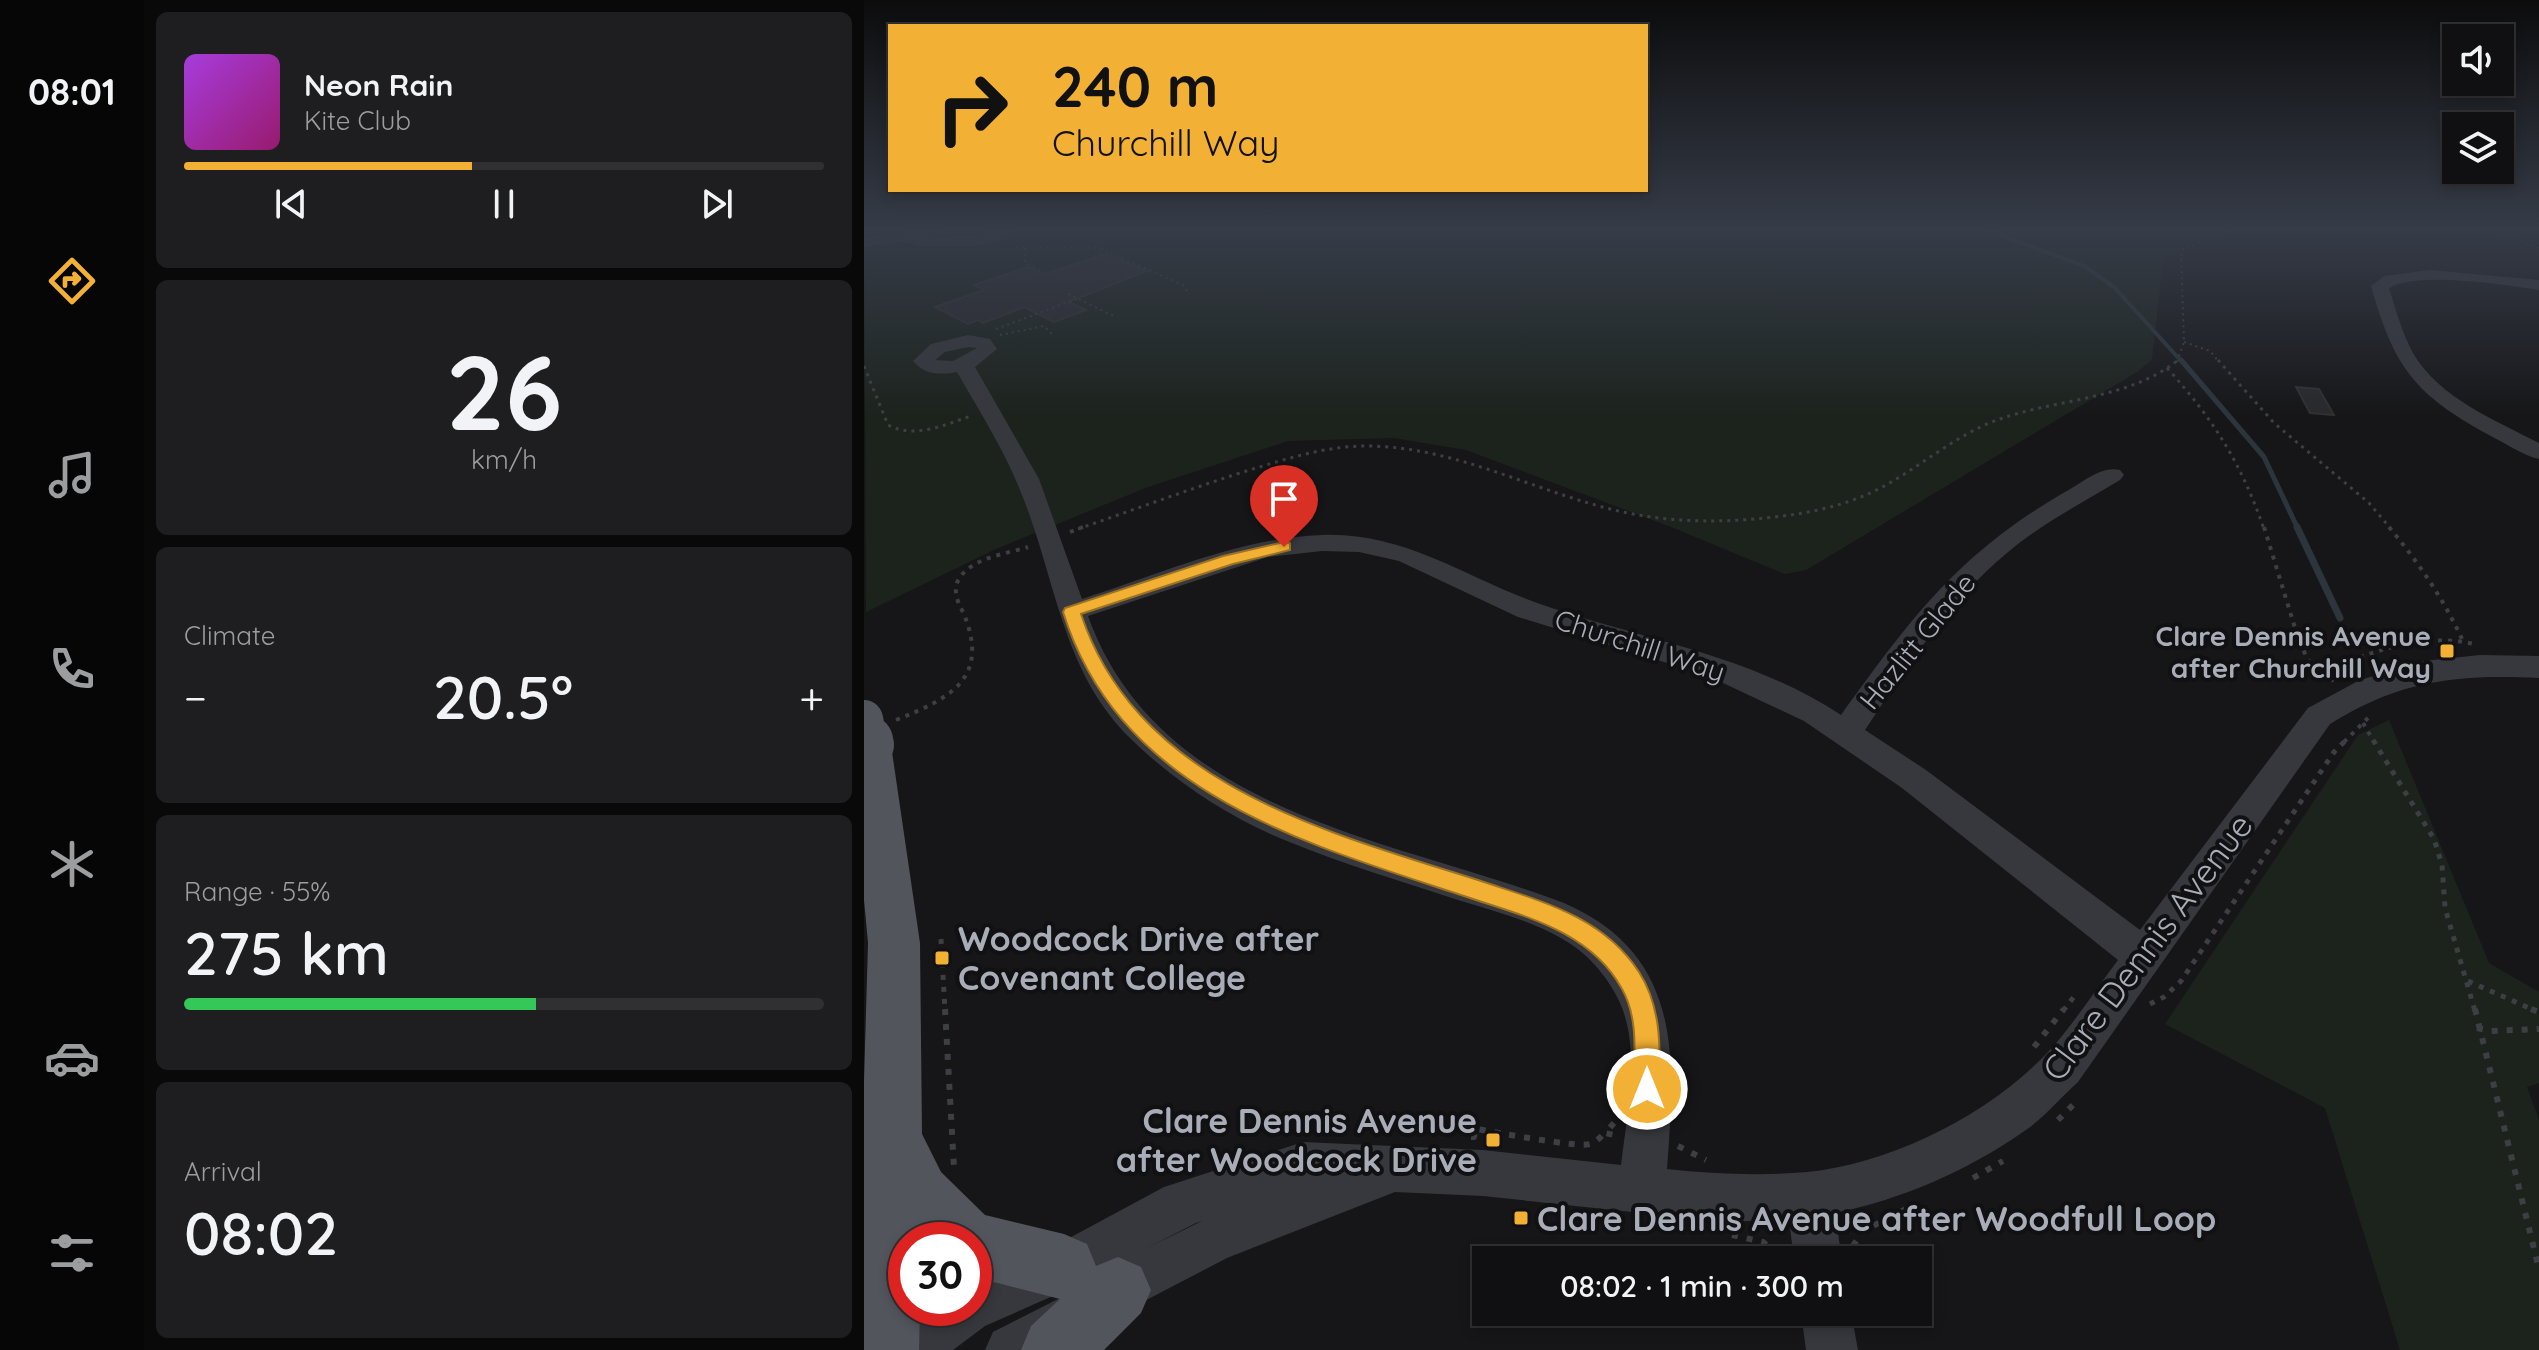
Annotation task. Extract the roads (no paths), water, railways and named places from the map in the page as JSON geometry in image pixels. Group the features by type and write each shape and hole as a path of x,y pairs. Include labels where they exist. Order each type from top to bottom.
{"main road":[{"path":"874,729 894,943 885,1350"},
{"path":"892,1139 919,1194 946,1222"},
{"path":"992,1250 1091,1278 1055,1350"}],"street":[{"path":"2382,291 2398,342 2406,359 2422,377 2459,407 2539,452"},
{"path":"967,370 1022,466 1040,543 1082,645 1104,686 1138,727 1185,767 1245,805 1318,838 1549,914 1588,934 1605,948 1631,981 1646,1020 1642,1191"},
{"name":"Hazlitt Glade","path":"1846,732 1955,586 1998,547 2112,475"},
{"name":"Churchill Way","path":"1071,612 1265,549 1312,543 1359,544 1407,555 1528,610 1717,667 1846,732 1914,779 2143,956"},
{"name":"Clare Dennis Avenue","path":"992,1301 1091,1278 1213,1240 1392,1171 1423,1169 1483,1173 1726,1199 1809,1195 1855,1186 1938,1156 2009,1116 2063,1067 2319,716 2338,703 2389,679 2452,666 2539,667"},
{"path":"1809,1195 1816,1246"},
{"name":"Clare Dennis Avenue","path":"1011,1350 1091,1278"},
{"path":"911,1350 943,1326"},
{"path":"1828,1326 1832,1350"}],"waterway":[{"path":"2118,291 2182,362"},
{"path":"2181,360 2264,457 2298,529"},
{"path":"2297,527 2340,618"}],"place":[{"name":"Clare Dennis Avenue after Churchill Way","path":"2447,651"},
{"name":"Woodcock Drive after Covenant College","path":"942,958"},
{"name":"Clare Dennis Avenue after Woodcock Drive","path":"1493,1140"},
{"name":"Clare Dennis Avenue after Woodfull Loop","path":"1521,1218"}]}
